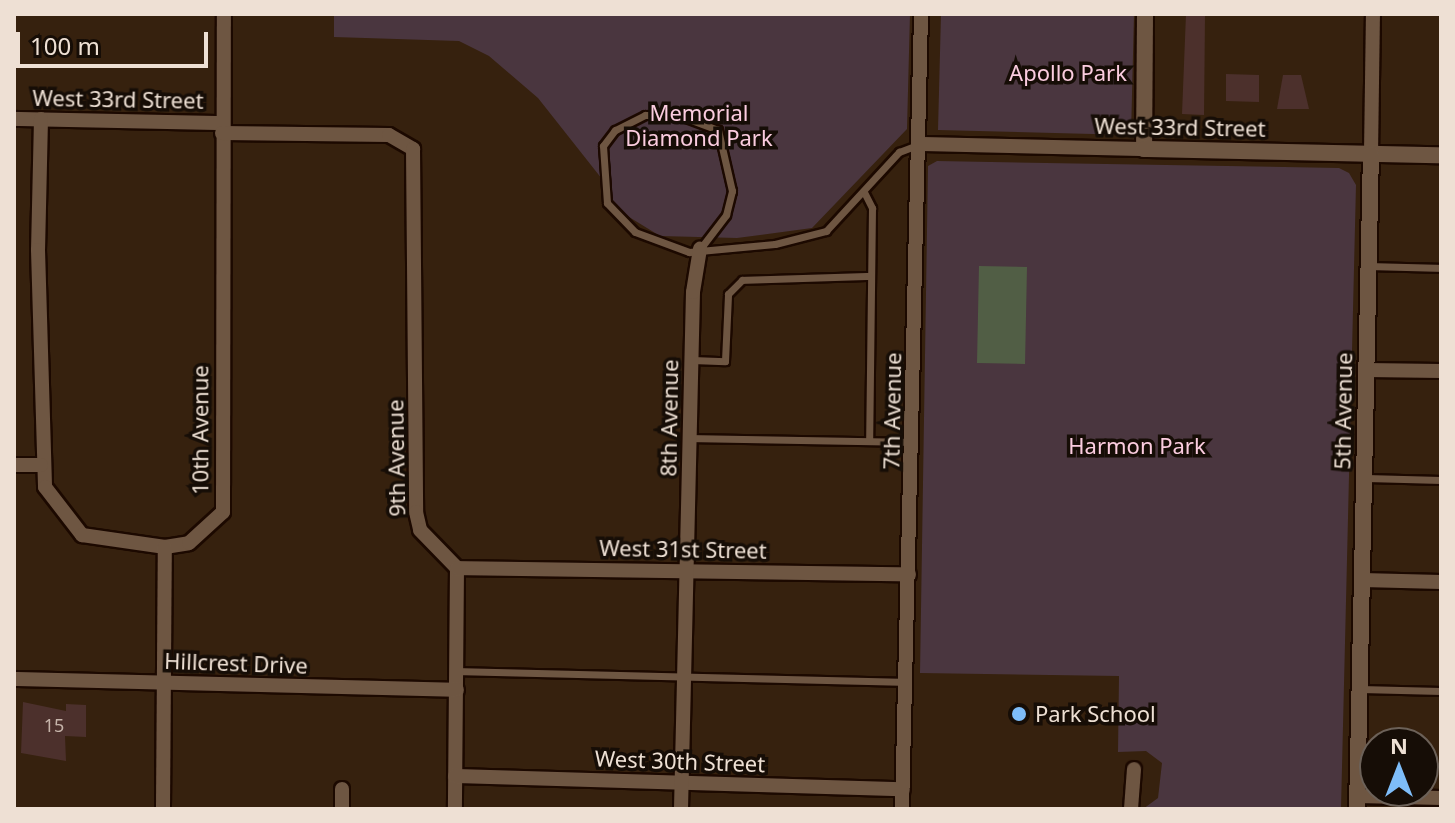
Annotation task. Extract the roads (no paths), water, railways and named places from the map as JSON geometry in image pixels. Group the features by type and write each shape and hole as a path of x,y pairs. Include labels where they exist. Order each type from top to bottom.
{"street":[{"name":"10th Avenue","path":"165,547 204,535 223,512 224,14"},
{"name":"7th Avenue","path":"902,809 921,14"},
{"path":"1144,149 1145,14"},
{"name":"5th Avenue","path":"1357,803 1373,14"},
{"name":"West 33rd Street","path":"14,119 389,135 408,141"},
{"path":"41,119 41,465 60,513 82,535 165,547 167,682 163,809"},
{"name":"9th Avenue","path":"408,141 418,219 416,512 420,530 457,568"},
{"name":"West 33rd Street","path":"919,144 1441,155"},
{"name":"8th Avenue","path":"681,809 692,360 700,249"},
{"path":"1366,370 1441,371"},
{"path":"14,465 41,465"},
{"path":"455,809 457,568"},
{"name":"West 31st Street","path":"457,568 909,574"},
{"path":"1362,580 1441,582"},
{"name":"Hillcrest Drive","path":"14,679 457,690"},
{"path":"1131,809 1134,769"},
{"name":"West 30th Street","path":"455,776 903,789"},
{"path":"342,789 342,809"},
{"path":"1357,803 1441,798"}],"lane":[{"path":"700,249 726,215 732,191 718,130 700,119 645,115 615,130 603,146 607,203 652,241 700,249 811,237 844,216 899,152 919,144"},
{"path":"864,192 872,208 869,441"},
{"path":"1368,266 1441,268"},
{"path":"692,360 725,361 728,294 742,280 871,276"},
{"path":"690,438 913,442"},
{"path":"1364,478 1441,480"},
{"path":"457,671 906,682"},
{"path":"1360,689 1441,691"}],"place":[{"name":"Park School","path":"1019,714"}],"park label":[{"name":"Apollo Park","path":"1068,73"},
{"name":"Memorial Diamond Park","path":"699,124"},
{"name":"Harmon Park","path":"1137,446"}]}
